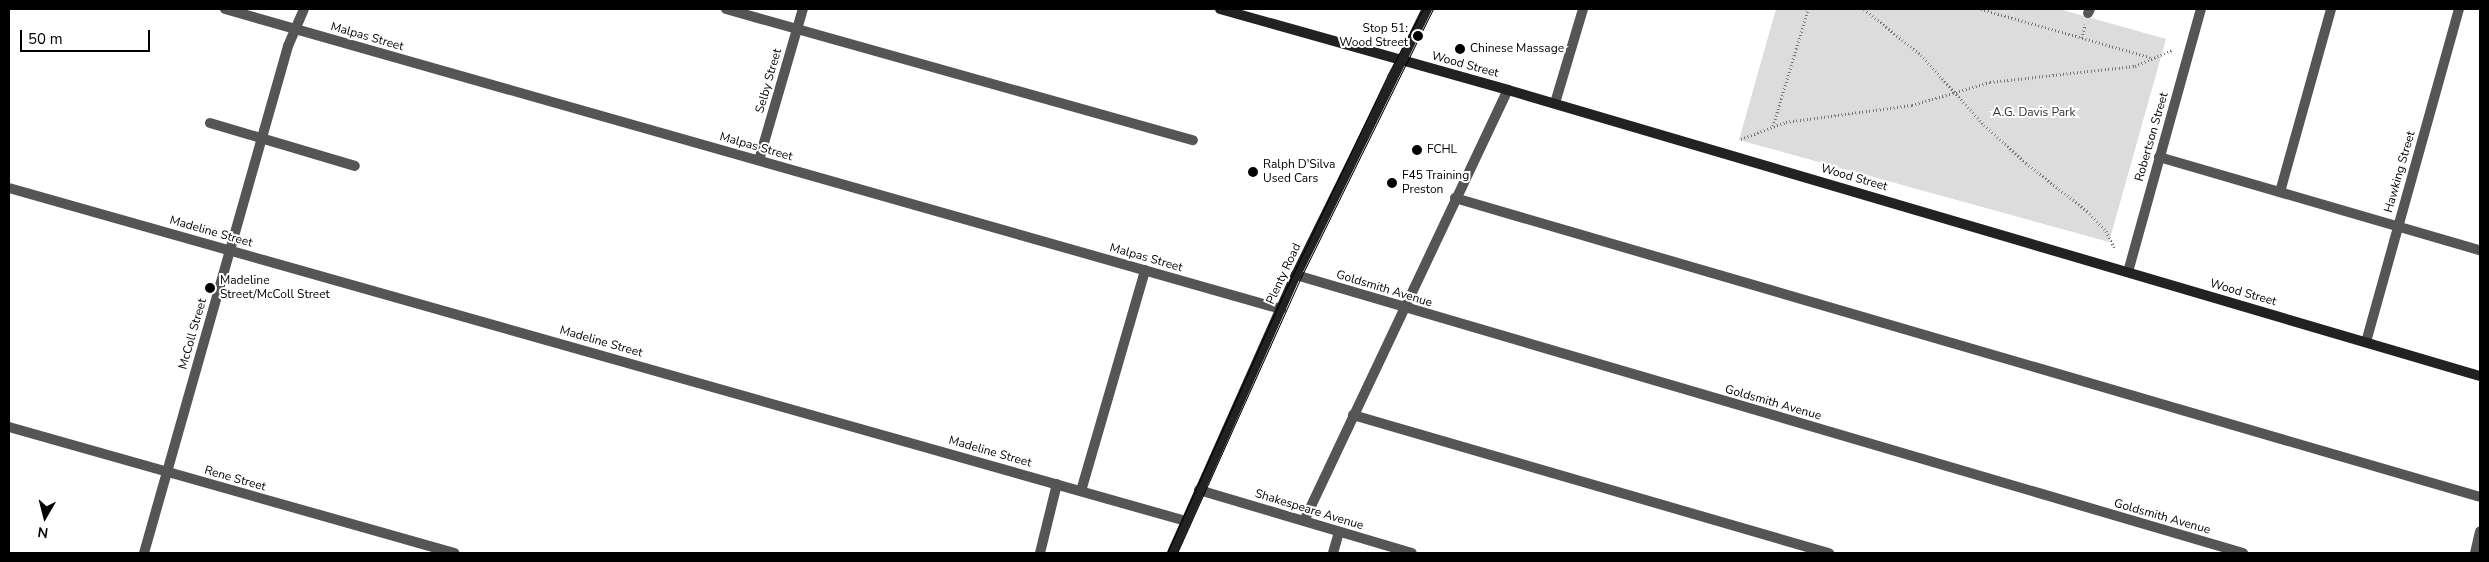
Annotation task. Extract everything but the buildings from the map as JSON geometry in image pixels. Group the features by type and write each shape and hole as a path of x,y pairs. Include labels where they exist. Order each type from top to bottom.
{"street":[{"name":"Malpas Street","path":"225,9 1281,309"},
{"name":"McColl Street","path":"144,553 288,46 304,9"},
{"path":"726,9 1193,140"},
{"name":"Selby Street","path":"759,160 803,9"},
{"name":"Wood Street","path":"1221,9 1555,103 2480,376"},
{"name":"Plenty Road","path":"1172,553 1296,275 1400,60 1427,9"},
{"path":"1555,103 1583,9"},
{"name":"Robertson Street","path":"2128,272 2201,9"},
{"path":"2280,192 2331,9"},
{"name":"Hawking Street","path":"2366,342 2459,9"},
{"path":"1304,521 1405,309 1455,198 1508,90"},
{"path":"210,123 355,166"},
{"path":"2159,157 2480,250"},
{"name":"Madeline Street","path":"9,188 1186,521"},
{"path":"1455,198 2480,496"},
{"path":"1080,490 1145,270"},
{"name":"Goldsmith Avenue","path":"1296,275 1405,309 2243,553"},
{"path":"1353,415 1829,553"},
{"name":"Rene Street","path":"9,427 455,553"},
{"path":"1040,553 1057,484"},
{"name":"Shakespeare Avenue","path":"1199,490 1412,553"},
{"path":"1333,553 1340,532"},
{"path":"2475,553 2480,532"}],"path":[{"path":"1773,126 1808,9"},
{"path":"1864,9 1921,55 1984,125 2087,211 2106,231 2114,249"},
{"path":"1981,9 2150,58"},
{"path":"1741,139 1773,126 1912,105 1990,82 2135,66 2172,50"}],"green space":[{"name":"A.G. Davis Park","path":"1776,9 2059,9 2166,39 2109,242 1739,140"}],"tram line":[{"path":"1167,553 1277,308 1387,76 1423,9"},
{"path":"1177,553 1301,277 1433,9"}],"place":[{"name":"Stop 51: Wood Street","path":"1418,36"},
{"name":"Chinese Massage","path":"1460,49"},
{"name":"FCHL","path":"1417,150"},
{"name":"Ralph D'Silva Used Cars","path":"1253,172"},
{"name":"F45 Training Preston","path":"1392,183"},
{"name":"Madeline Street/McColl Street","path":"210,288"}]}
